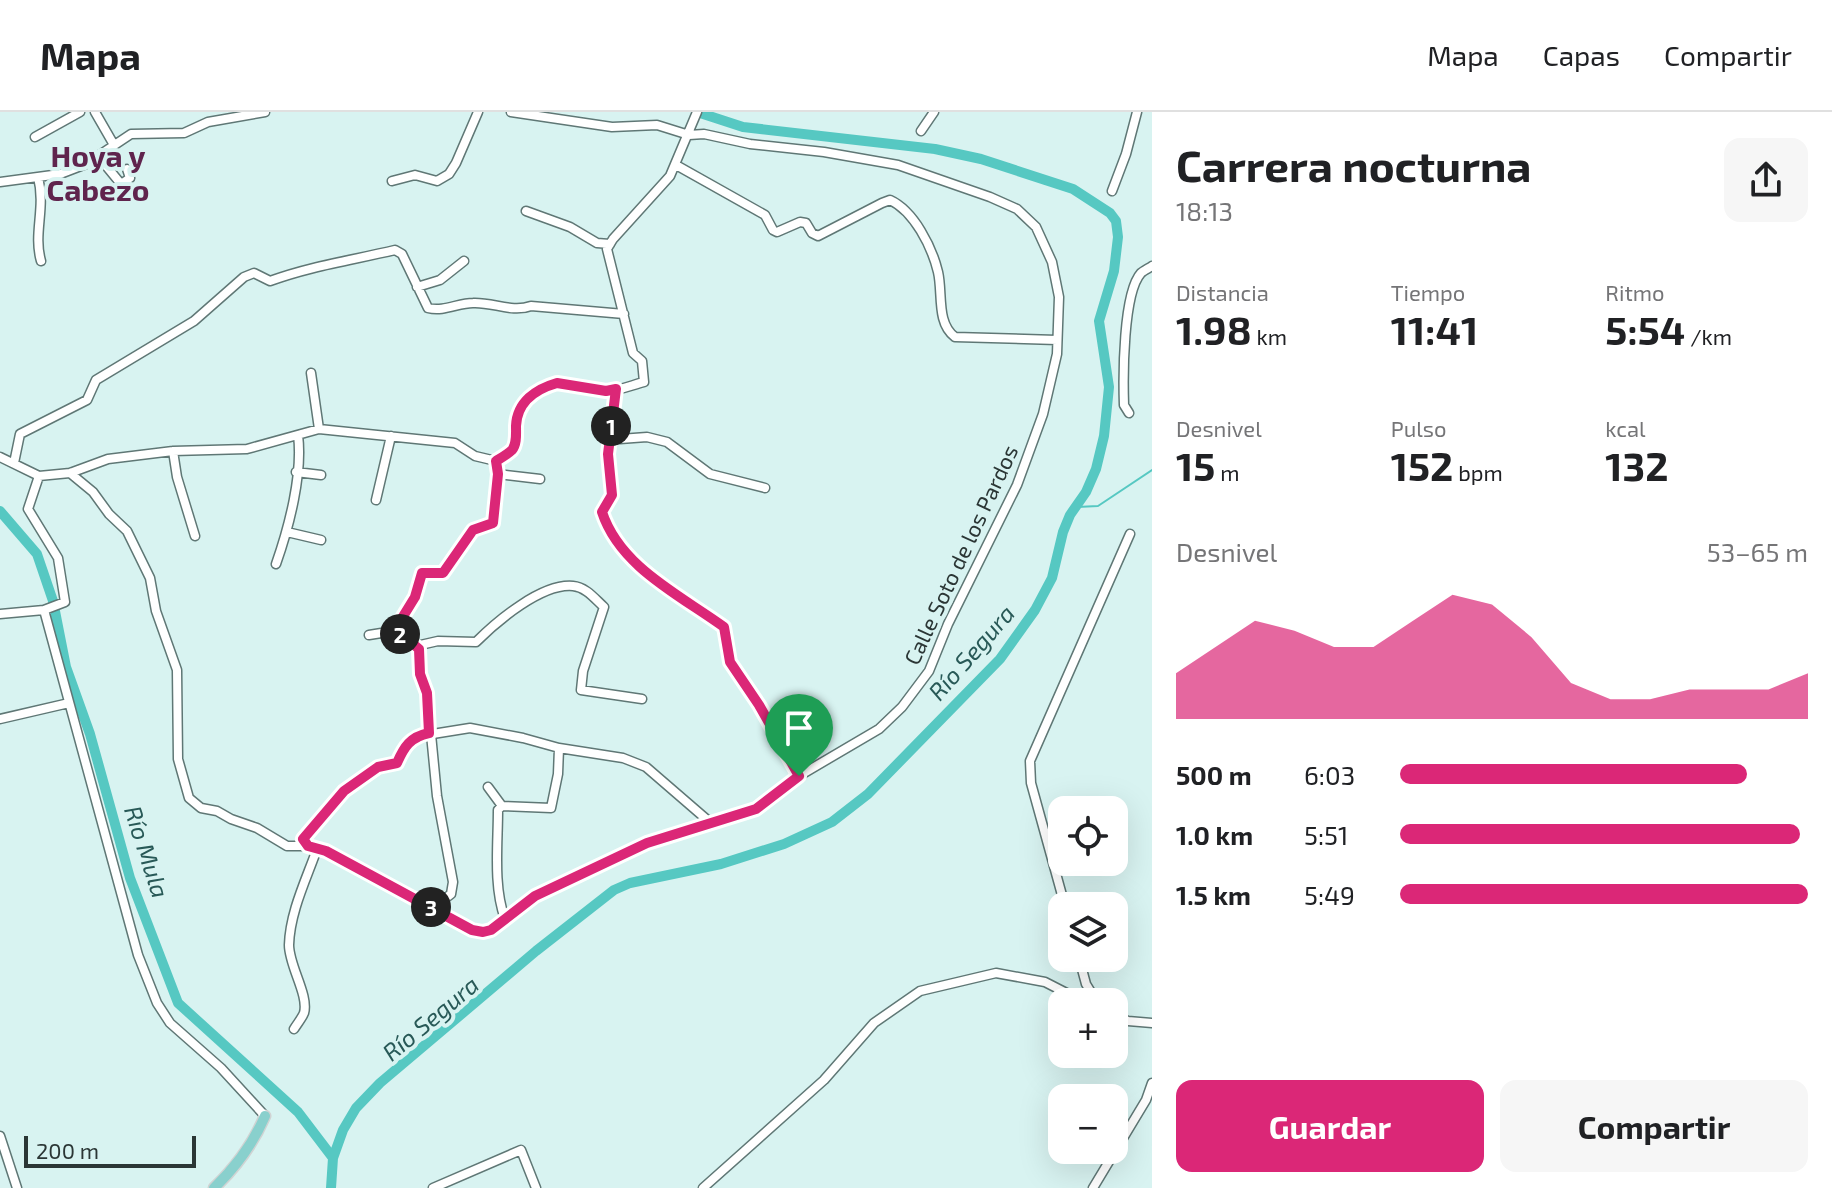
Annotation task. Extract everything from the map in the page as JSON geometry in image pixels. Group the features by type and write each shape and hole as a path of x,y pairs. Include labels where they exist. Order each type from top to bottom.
{"main road":[{"path":"214,1188 235,1167 265,1116"}],"street":[{"path":"35,137 80,112"},
{"path":"95,112 114,145"},
{"path":"0,182 73,169 86,164 131,134 184,133 208,122 265,112"},
{"path":"392,181 415,175 437,181 449,174 478,112"},
{"name":"Calle Soto de los Pardos","path":"70,473 93,492 127,531 150,578 156,611 177,670 178,759 189,798 201,808 217,811 257,828 287,846 313,848 472,930 491,930 535,896 647,843 756,809 799,776 879,729 902,707 929,671 948,624 1017,485 1043,414 1057,354 1059,297 1052,262 1036,227 1017,209 898,165 824,152 750,144 657,125 612,127 511,112"},
{"path":"0,457 39,476 70,473 108,459 173,451 247,449 319,429 455,443 475,456 496,461 512,450 516,442 516,418 523,402 540,388 557,383 606,391 644,382 642,361 633,353 607,249 661,188 676,165 697,112"},
{"path":"921,131 934,112"},
{"path":"1112,191 1137,112"},
{"path":"98,156 121,184 130,178 127,169"},
{"path":"676,165 765,215 777,232 800,222 806,223 818,236 882,203 895,202 917,225 933,257 938,273 941,311 951,335 1057,340"},
{"path":"38,177 42,217 38,249 41,261"},
{"path":"526,211 570,227 597,243 610,244"},
{"path":"14,463 20,434 87,400 96,380 194,321 244,277 254,273 270,281 306,268 395,250 402,254 428,308 436,310 473,303 522,310 531,306 624,314"},
{"path":"417,287 440,280 464,261"},
{"path":"1129,413 1124,405 1125,333 1132,296 1142,272 1152,266"},
{"path":"311,373 319,429"},
{"path":"616,389 608,454 612,495 602,512 606,524 642,571 724,627 730,662 759,705 799,776"},
{"path":"276,564 287,532 298,435"},
{"path":"376,500 391,436"},
{"path":"620,439 647,437 667,442 710,474 765,488"},
{"path":"173,451 177,477 195,536"},
{"path":"433,908 451,894 453,882 429,733 427,693 420,674 419,649 406,640 399,623 415,597 422,573 443,573 473,530 493,523 498,474 496,461"},
{"path":"296,472 321,475"},
{"path":"498,474 540,479"},
{"path":"0,614 44,610 65,602 58,558 28,509 39,476"},
{"path":"287,532 321,540"},
{"path":"1061,892 1031,783 1030,761 1130,534"},
{"path":"416,646 438,641 476,642 503,616 527,601 571,585 584,589 604,607 583,671 581,690 642,699"},
{"path":"44,610 138,955 157,1003 170,1023 221,1068 265,1116"},
{"path":"369,635 400,630"},
{"path":"0,719 69,703"},
{"path":"294,1029 304,1013 304,1003 292,967 289,946 295,910 313,848 303,839 344,791 378,767 397,763 404,747 414,737 470,728 559,748 623,758 646,767 712,824"},
{"path":"505,919 498,868 498,810 502,806 551,808 558,774 559,748"},
{"path":"488,787 502,806"},
{"path":"703,1188 824,1080 874,1023 920,991 996,973 1045,982 1057,988"},
{"path":"1128,1021 1152,1023"},
{"path":"1093,1188 1146,1100 1152,1083"},
{"path":"0,1136 17,1188"},
{"path":"433,1188 521,1150 536,1188"}],"waterway":[{"name":"Río Segura","path":"331,1188 333,1158 343,1130 356,1108 380,1083 536,951 614,890 630,883 721,864 784,844 832,822 868,794 1000,659 1035,610 1052,578 1070,515 1086,492 1096,469 1104,436 1109,387 1099,321 1114,271 1118,237 1116,221 1110,213 1073,189 981,159 935,149 743,127 697,112"},
{"path":"1077,507 1098,506 1152,470"},
{"name":"Río Mula","path":"0,511 37,554 53,601 66,667 90,734 130,878 178,1003 298,1112 333,1158"}],"district":[{"name":"Hoya y Cabezo","path":"98,174"}],"route":[{"path":"557,383 606,391 616,389 608,454 612,495 602,512 606,524 642,571 724,627 730,662 759,705 799,776 756,809 647,843 535,896 491,930 483,932 472,930 326,851 308,846 303,839 344,791 378,767 397,763 404,747 414,737 429,733 427,693 420,674 419,649 400,633 399,623 415,597 422,573 443,573 473,530 493,523 498,474 496,461 512,450 516,442 516,418 523,402 540,388 557,383"}]}
